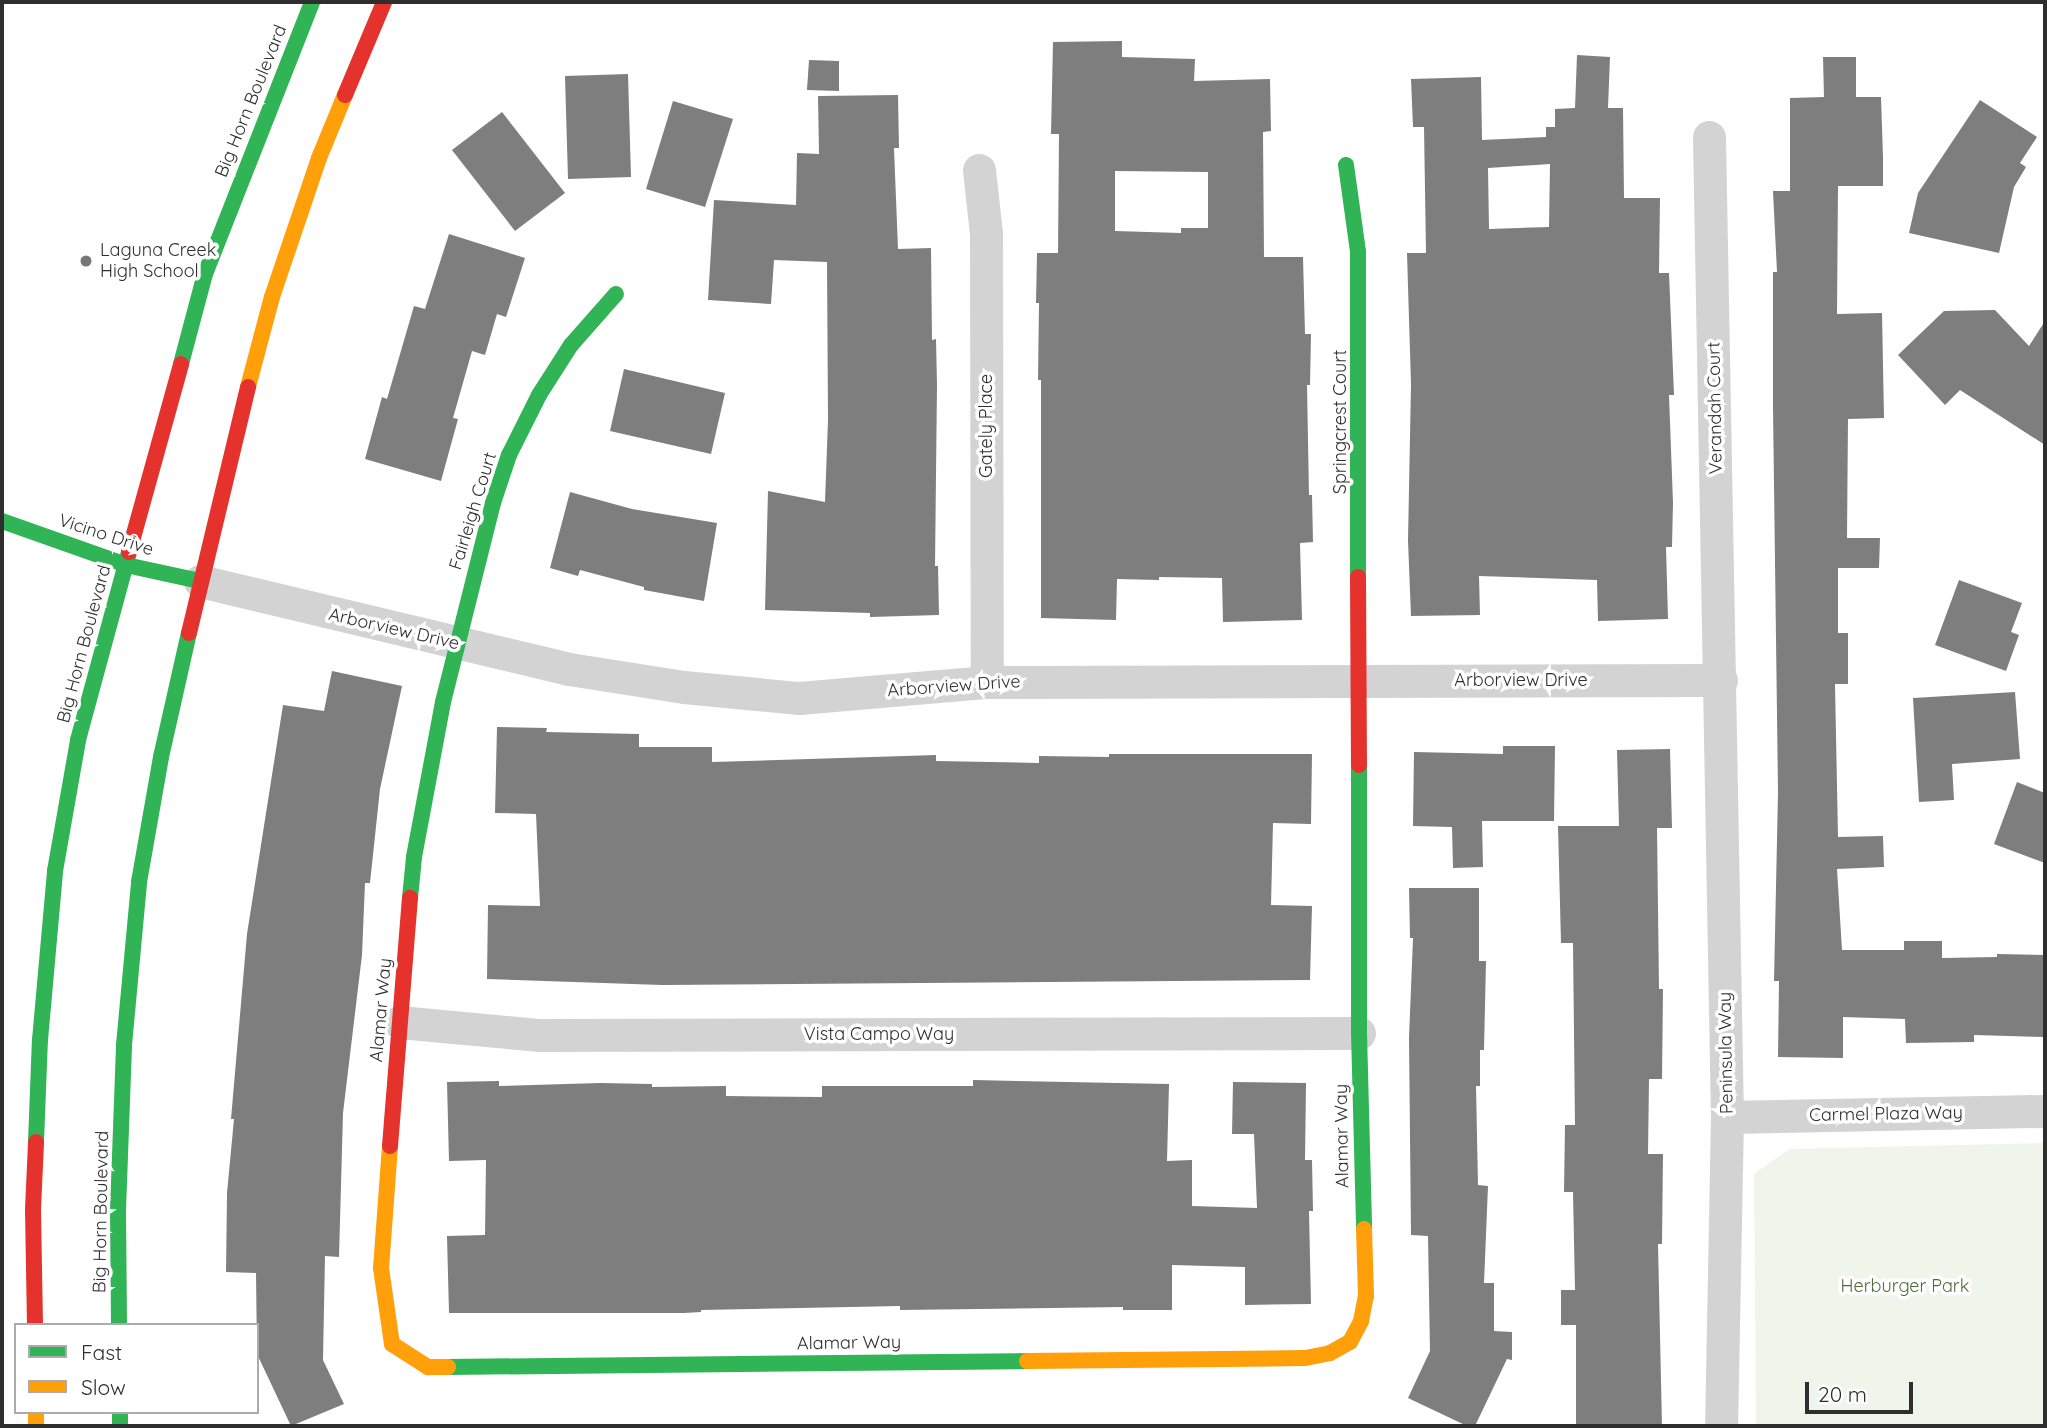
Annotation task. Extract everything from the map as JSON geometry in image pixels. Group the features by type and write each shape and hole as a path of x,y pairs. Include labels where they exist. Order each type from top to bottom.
{"street":[{"name":"Big Horn Boulevard","path":"35,1323 33,1209 40,1040 55,871 78,740 205,274 312,2"},
{"name":"Big Horn Boulevard","path":"119,1323 118,1210 124,1045 139,882 160,757 200,581 272,297 319,158 384,2"},
{"name":"Verandah Court","path":"1709,137 1721,680"},
{"name":"Springcrest Court","path":"1346,165 1358,252 1361,679"},
{"name":"Gately Place","path":"979,170 986,233 987,682"},
{"name":"Fairleigh Court","path":"457,643 493,503 509,455 539,395 571,345 616,294"},
{"name":"Vicino Drive","path":"2,521 126,565 200,581"},
{"name":"Arborview Drive","path":"200,581 569,669 684,687 799,698 987,682 1721,680"},
{"name":"Alamar Way","path":"457,643 414,857 381,1268 392,1344 428,1367 1305,1358 1330,1353 1350,1342 1361,1321 1366,1296 1359,1033 1361,679"},
{"name":"Peninsula Way","path":"1721,680 1727,1117 1721,1426"},
{"name":"Vista Campo Way","path":"399,1022 540,1035 1359,1033"},
{"name":"Carmel Plaza Way","path":"1727,1117 2045,1111"}],"green space":[{"name":"Herburger Park","path":"2045,1143 2045,1426 1756,1426 1754,1174 1789,1149"}],"building":[{"path":"1122,41 1122,57 1195,59 1194,81 1270,79 1271,131 1263,132 1264,257 1303,257 1305,334 1311,334 1310,385 1307,385 1309,495 1312,495 1313,542 1300,543 1302,620 1223,622 1222,578 1159,577 1159,580 1117,579 1116,620 1041,618 1041,380 1038,380 1037,253 1058,253 1059,134 1051,134 1053,42","holes":["1115,171 1208,172 1208,228 1181,228 1181,233 1115,231"]},
{"path":"1577,55 1610,57 1608,108 1623,108 1624,198 1660,198 1659,273 1669,273 1674,395 1669,395 1673,503 1672,547 1666,547 1668,619 1598,621 1597,580 1479,576 1480,615 1411,616 1408,541 1411,384 1407,253 1426,253 1424,127 1413,127 1411,79 1481,77 1482,140 1546,137 1546,127 1555,127 1555,109 1575,108","holes":["1550,164 1549,227 1489,229 1488,168"]},
{"path":"1823,57 1856,57 1856,97 1881,97 1883,157 1883,186 1838,186 1837,314 1882,313 1884,418 1848,419 1847,538 1880,538 1879,568 1838,568 1838,633 1848,633 1848,684 1835,684 1838,837 1883,836 1884,867 1837,869 1842,950 1904,950 1904,941 1942,941 1942,958 1997,957 1997,954 2045,955 2045,1037 1974,1035 1974,1042 1906,1043 1905,1019 1843,1017 1843,1058 1778,1057 1779,981 1774,981 1778,792 1773,408 1773,272 1777,272 1773,191 1790,191 1790,98 1824,97"},
{"path":"809,60 839,61 839,91 807,90"},
{"path":"628,74 631,177 568,179 565,76"},
{"path":"898,95 899,148 894,148 898,249 931,248 932,340 936,339 935,566 938,566 939,615 870,617 870,613 765,610 768,491 825,502 828,420 827,262 774,260 771,304 708,300 714,200 796,205 797,153 819,154 818,96"},
{"path":"1980,100 2037,137 2020,163 2026,167 2014,187 1999,253 1909,233 1918,193"},
{"path":"673,101 733,119 705,207 646,189"},
{"path":"502,112 565,193 515,231 452,150"},
{"path":"449,234 525,258 506,317 497,314 485,355 472,351 453,418 458,419 441,481 365,459 382,397 387,399 414,306 425,309"},
{"path":"1995,310 2029,346 2045,321 2045,445 1960,390 1945,405 1898,355 1944,311"},
{"path":"624,369 725,393 711,454 610,431"},
{"path":"570,492 632,509 717,523 704,601 644,590 644,587 580,570 578,576 550,568"},
{"path":"1959,580 2022,603 2011,632 2019,635 2006,671 1935,645"},
{"path":"332,671 402,686 380,789 370,883 365,883 362,955 343,1113 339,1257 325,1256 323,1360 344,1404 291,1426 259,1358 256,1273 226,1272 227,1193 247,934 283,705 324,711"},
{"path":"2015,692 2020,759 1952,764 1954,800 1919,802 1913,698"},
{"path":"497,727 547,728 546,732 639,734 639,747 712,747 712,762 936,755 936,761 1039,763 1039,756 1312,754 1311,824 1273,823 1271,905 1312,906 1310,980 662,985 487,979 488,905 540,906 536,814 495,813"},
{"path":"1503,746 1555,746 1554,821 1482,821 1483,867 1453,868 1452,827 1413,826 1414,752 1503,754"},
{"path":"1670,749 1672,828 1657,828 1659,989 1663,989 1662,1079 1649,1079 1648,1154 1663,1154 1662,1244 1658,1244 1662,1426 1576,1426 1576,1325 1561,1325 1561,1290 1575,1290 1573,1192 1564,1192 1565,1125 1575,1125 1573,943 1561,943 1558,826 1619,826 1617,750"},
{"path":"2017,782 2045,793 2045,863 1994,844"},
{"path":"1409,888 1479,888 1479,961 1486,961 1484,1050 1480,1050 1480,1086 1476,1086 1478,1185 1488,1186 1484,1283 1494,1283 1494,1331 1512,1332 1512,1360 1507,1359 1475,1426 1467,1426 1408,1398 1430,1351 1428,1236 1411,1235 1409,1038 1413,938 1410,938"},
{"path":"973,1080 1169,1084 1167,1161 1192,1160 1192,1206 1257,1208 1254,1134 1232,1134 1233,1082 1306,1083 1305,1160 1312,1160 1313,1211 1309,1211 1311,1304 1245,1305 1245,1267 1172,1265 1172,1310 1123,1310 1123,1307 900,1310 900,1306 701,1310 684,1313 449,1313 447,1236 485,1235 486,1160 449,1161 447,1082 499,1081 499,1086 600,1083 652,1084 652,1087 726,1086 726,1096 822,1097 822,1086 973,1086"}],"traffic: fast":[{"path":"181,364 205,274 312,2"},
{"path":"1346,165 1358,252 1358,577"},
{"path":"410,898 414,857 443,702 493,503 509,455 539,395 571,345 616,294"},
{"path":"2,521 126,565 200,581"},
{"path":"36,1142 40,1040 55,871 78,740 129,552"},
{"path":"119,1323 118,1210 124,1045 139,882 161,757 189,633"},
{"path":"1359,765 1359,1033 1364,1229"},
{"path":"448,1367 1027,1361"},
{"path":"120,1414 120,1426"}],"traffic: slow":[{"path":"248,387 272,297 319,158 345,95"},
{"path":"390,1146 381,1268 392,1344 428,1367 448,1367"},
{"path":"1027,1361 1305,1358 1330,1353 1350,1342 1361,1321 1366,1296 1364,1229"},
{"path":"36,1414 36,1426"}],"traffic: jam":[{"path":"345,95 384,2"},
{"path":"129,552 181,364"},
{"path":"189,633 248,387"},
{"path":"1358,577 1359,765"},
{"path":"390,1146 410,898"},
{"path":"35,1323 33,1209 36,1142"}],"place":[{"name":"Laguna Creek High School","path":"86,261"}]}
